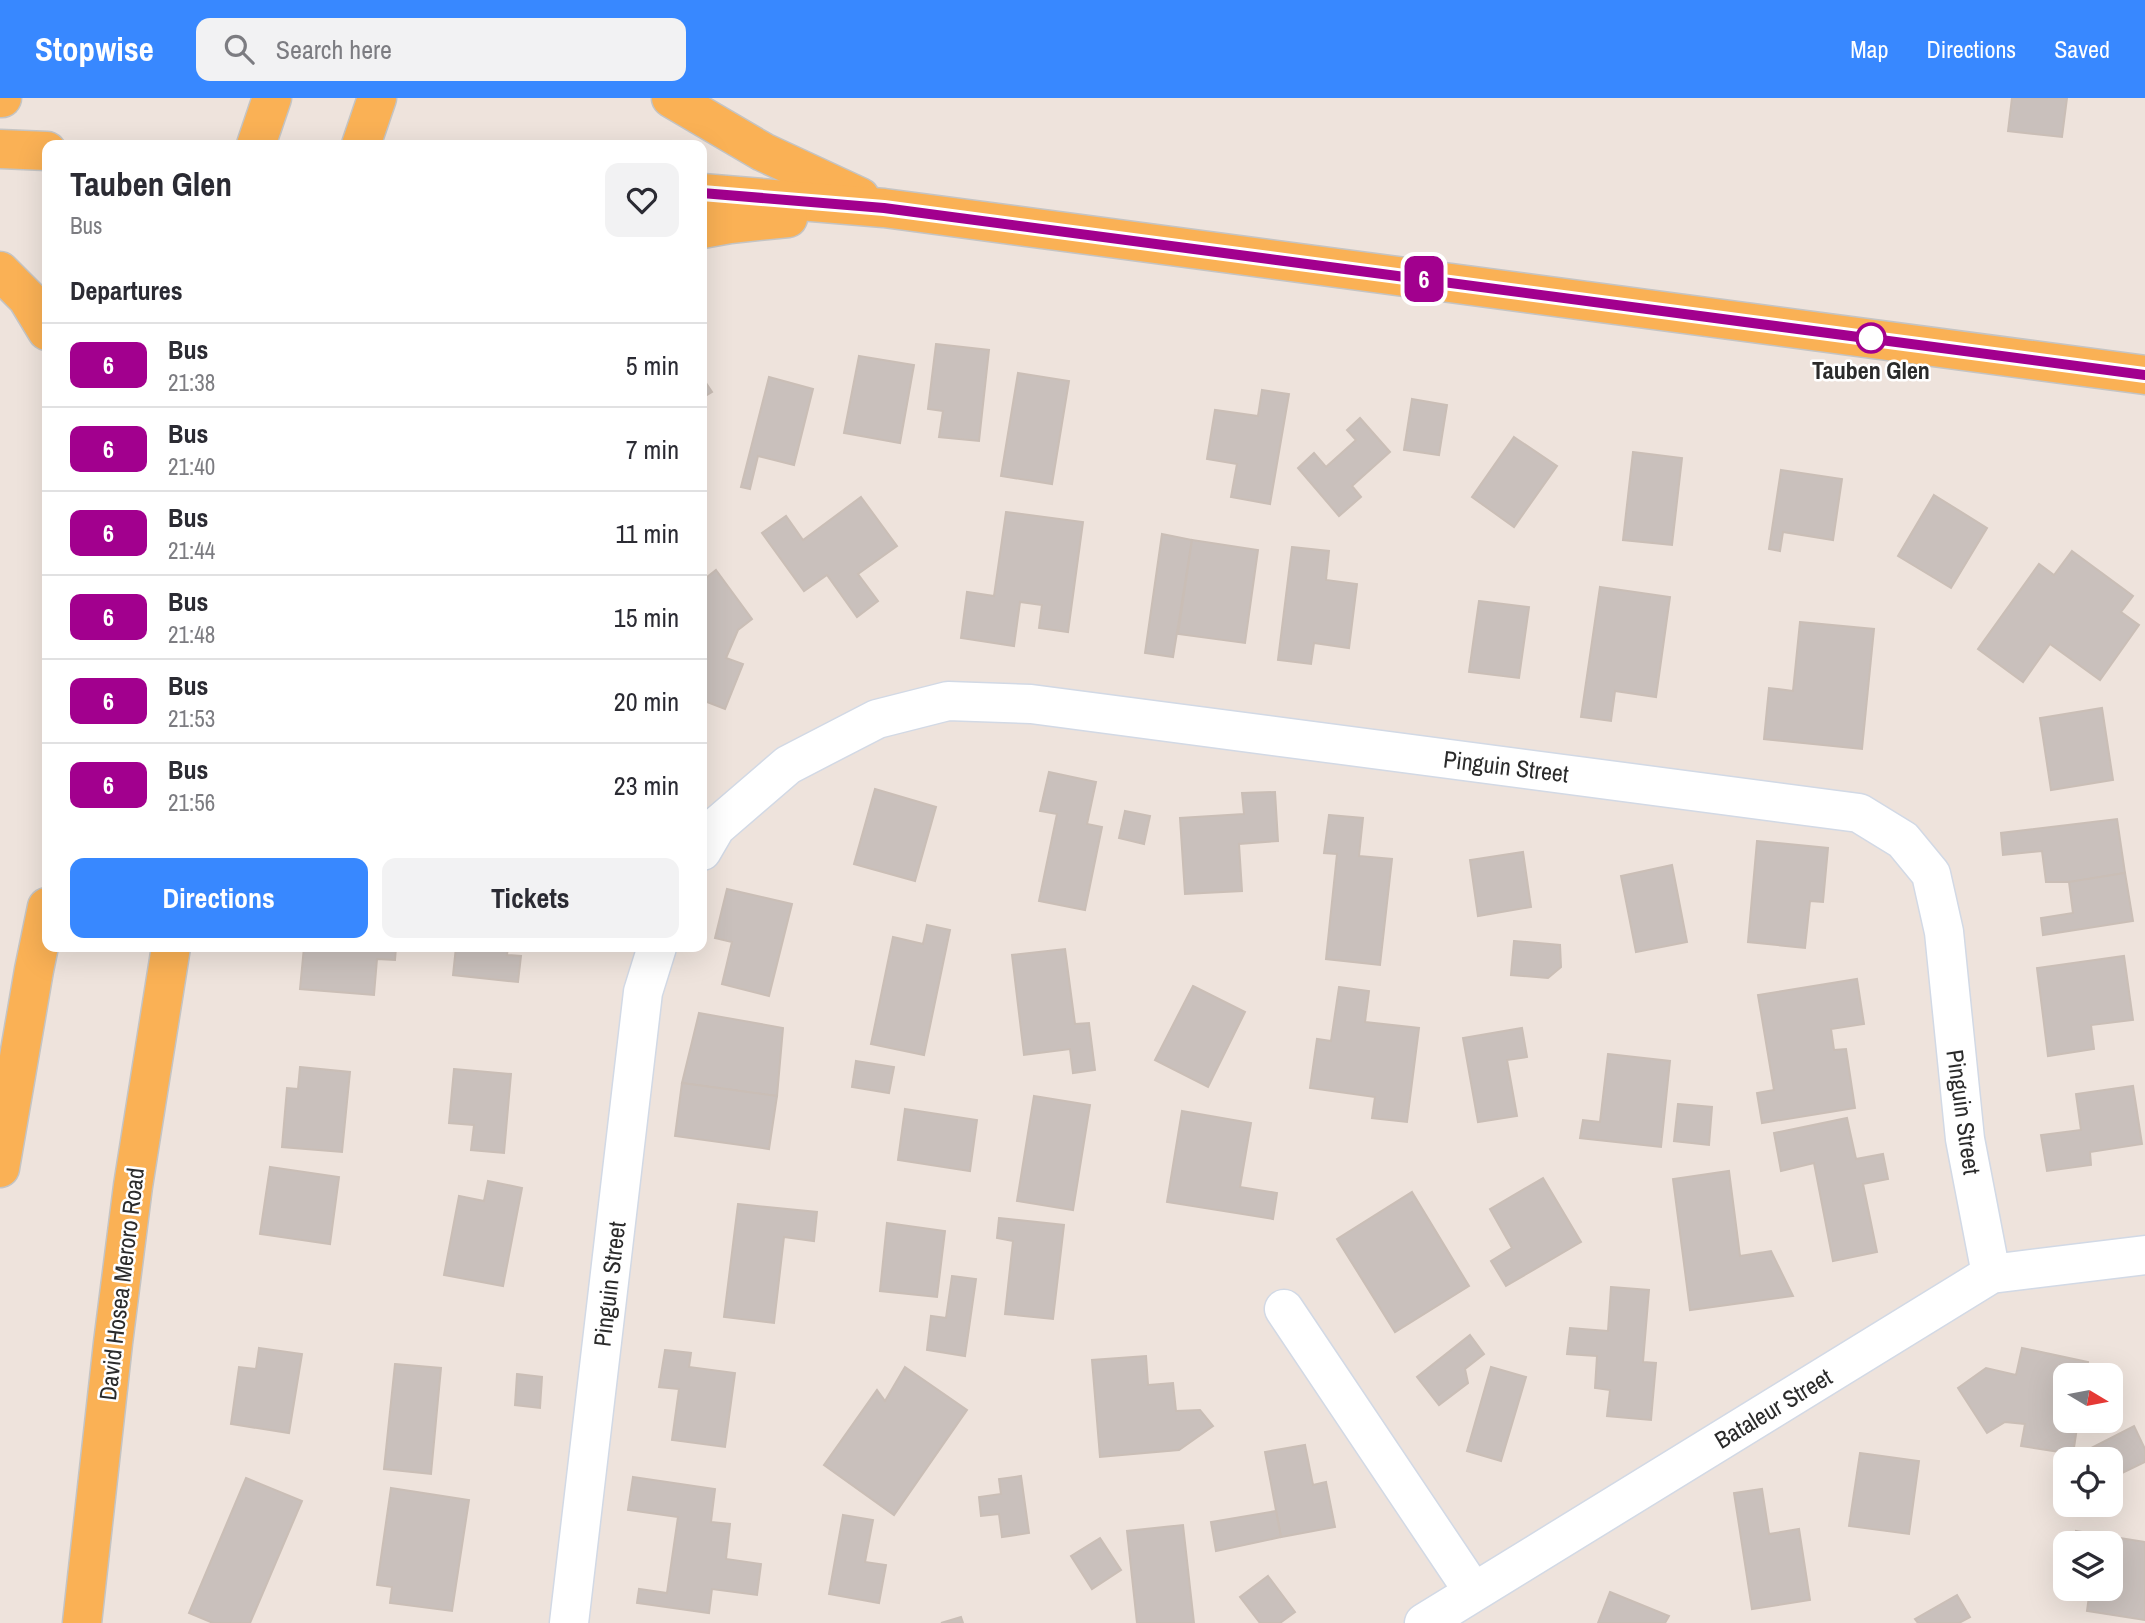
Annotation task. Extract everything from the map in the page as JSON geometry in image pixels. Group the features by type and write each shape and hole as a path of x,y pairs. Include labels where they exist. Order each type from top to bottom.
{"main road":[{"path":"258,140 272,98"},
{"path":"363,140 377,98"},
{"path":"671,98 763,152 884,208"},
{"path":"0,149 42,151"},
{"path":"707,193 884,208 2145,375"},
{"path":"707,228 884,208"},
{"path":"0,271 27,299 42,323"},
{"path":"2078,365 2145,361"},
{"path":"2078,365 2145,396"},
{"path":"0,1168 42,932"},
{"name":"David Hosea Meroro Road","path":"82,1623 133,1186 170,952"}],"street":[{"name":"Pinguin Street","path":"707,842 716,827 788,765 877,719 948,701 1031,704 1859,813 1903,840 1931,874 1944,932 1965,1139 1992,1274"},
{"name":"Pinguin Street","path":"569,1623 643,992 655,952"},
{"name":"Bataleur Street","path":"1424,1623 1992,1274 2145,1255"},
{"path":"1283,1309 1473,1591"}],"building":[{"path":"2012,98 2067,98 2062,137 2008,131"},
{"path":"936,344 989,350 979,441 939,437 943,411 928,409"},
{"path":"859,356 914,365 900,443 844,433"},
{"path":"1018,373 1069,381 1052,484 1001,476"},
{"path":"769,377 813,389 794,465 758,456 750,489 741,487"},
{"path":"1262,390 1289,394 1270,504 1231,497 1237,464 1207,459 1215,410 1258,416"},
{"path":"1412,399 1447,405 1439,455 1404,450"},
{"path":"1360,418 1390,452 1352,486 1361,497 1339,516 1298,468 1314,453 1326,467 1356,440 1347,430"},
{"path":"1514,437 1557,466 1514,527 1472,497"},
{"path":"1633,452 1682,458 1672,545 1623,540"},
{"path":"1781,470 1842,479 1833,540 1783,532 1780,551 1769,549"},
{"path":"1934,495 1987,528 1951,588 1898,556"},
{"path":"861,497 897,546 858,574 878,601 857,617 827,575 804,591 762,533 786,516 803,540"},
{"path":"1006,512 1083,522 1068,632 1039,628 1042,605 1020,602 1014,646 961,638 967,592 994,596"},
{"path":"1162,534 1192,540 1173,657 1145,653"},
{"path":"1192,540 1258,550 1245,643 1178,634"},
{"path":"1292,547 1329,551 1326,580 1357,584 1349,648 1314,643 1311,664 1278,660"},
{"path":"2072,551 2133,596 2121,612 2139,625 2100,680 2050,644 2023,682 1978,649 2039,564 2054,575"},
{"path":"716,570 752,619 738,630 726,658 743,664 725,709 707,702 707,577"},
{"path":"1600,587 1670,597 1656,697 1615,691 1611,721 1581,717"},
{"path":"1479,601 1529,607 1519,678 1469,672"},
{"path":"1800,622 1874,629 1862,749 1764,739 1769,688 1793,691"},
{"path":"2102,708 2113,780 2051,790 2040,718"},
{"path":"1049,772 1096,782 1087,824 1102,827 1085,910 1039,901 1057,814 1040,811"},
{"path":"875,789 936,807 915,881 854,864"},
{"path":"1275,792 1278,841 1239,844 1242,891 1185,894 1180,818 1244,814 1242,793"},
{"path":"1125,811 1150,816 1144,844 1119,838"},
{"path":"1329,815 1363,818 1359,856 1392,859 1380,965 1326,959 1337,854 1324,853"},
{"path":"2117,819 2125,873 2069,882 2046,882 2042,851 2003,855 2001,833"},
{"path":"1757,841 1828,848 1823,902 1810,901 1805,948 1748,942"},
{"path":"1523,852 1531,907 1478,916 1470,860"},
{"path":"1672,865 1687,942 1636,952 1621,876"},
{"path":"2125,873 2133,921 2043,935 2041,918 2073,913 2069,882"},
{"path":"727,889 792,904 769,996 722,984 732,942 715,938"},
{"path":"927,925 950,930 924,1055 871,1044 893,937 923,944"},
{"path":"1514,941 1560,945 1561,967 1548,978 1511,975"},
{"path":"1065,949 1075,1024 1089,1023 1095,1070 1073,1073 1070,1049 1024,1055 1012,955"},
{"path":"304,952 396,952 395,960 377,959 374,995 300,989"},
{"path":"455,952 507,952 507,955 521,956 518,982 453,975"},
{"path":"2124,956 2133,1020 2091,1025 2094,1049 2048,1056 2037,968"},
{"path":"1857,979 1864,1024 1831,1029 1834,1050 1846,1049 1855,1108 1762,1123 1757,1093 1774,1090 1758,995"},
{"path":"1193,986 1245,1012 1208,1087 1155,1060"},
{"path":"1339,987 1369,991 1365,1022 1419,1028 1407,1122 1372,1118 1375,1097 1310,1088 1317,1039 1331,1041"},
{"path":"699,1013 783,1028 777,1096 682,1083"},
{"path":"1522,1028 1527,1057 1507,1060 1517,1116 1478,1122 1463,1038"},
{"path":"1608,1054 1670,1061 1661,1147 1580,1138 1583,1120 1600,1122"},
{"path":"856,1061 894,1067 889,1093 852,1087"},
{"path":"300,1067 350,1072 342,1152 282,1147 287,1088 298,1089"},
{"path":"454,1069 511,1074 504,1153 471,1150 474,1125 449,1123"},
{"path":"682,1083 777,1096 769,1149 675,1136"},
{"path":"2133,1086 2142,1144 2090,1152 2091,1165 2047,1171 2041,1135 2081,1130 2076,1094"},
{"path":"1034,1096 1090,1105 1073,1210 1017,1201"},
{"path":"1678,1104 1712,1107 1709,1145 1674,1141"},
{"path":"905,1109 977,1120 970,1171 898,1160"},
{"path":"1182,1111 1251,1123 1240,1187 1277,1193 1273,1219 1167,1202"},
{"path":"1847,1118 1856,1159 1883,1154 1888,1179 1863,1184 1877,1252 1833,1261 1814,1163 1781,1171 1774,1133"},
{"path":"270,1167 339,1177 330,1244 260,1234"},
{"path":"1729,1171 1740,1256 1771,1251 1793,1296 1690,1310 1673,1179"},
{"path":"1543,1178 1581,1242 1506,1286 1491,1261 1512,1248 1490,1209"},
{"path":"488,1181 522,1188 503,1286 444,1275 459,1196 484,1201"},
{"path":"1412,1192 1469,1286 1395,1332 1337,1239"},
{"path":"738,1204 817,1212 814,1241 784,1237 774,1323 724,1317"},
{"path":"999,1218 1064,1225 1053,1319 1005,1314 1013,1241 997,1238"},
{"path":"887,1223 945,1231 937,1297 880,1291"},
{"path":"952,1276 976,1279 965,1356 927,1350 931,1316 946,1318"},
{"path":"1611,1287 1649,1290 1643,1362 1656,1363 1651,1420 1607,1416 1610,1390 1595,1388 1597,1356 1567,1354 1570,1328 1608,1331"},
{"path":"1470,1335 1484,1354 1465,1369 1468,1383 1439,1405 1417,1377"},
{"path":"259,1348 302,1354 289,1433 231,1424 239,1367 256,1369"},
{"path":"2022,1348 2088,1362 2053,1363 2053,1433 2076,1433 2074,1447 2053,1447 2053,1451 2021,1446 2025,1424 2005,1422 1987,1433 1958,1388 1986,1368 2016,1375"},
{"path":"665,1350 691,1353 689,1367 735,1373 725,1447 672,1440 679,1389 659,1387"},
{"path":"1146,1356 1148,1385 1173,1383 1176,1411 1200,1410 1213,1426 1179,1450 1100,1457 1092,1360"},
{"path":"395,1364 441,1368 431,1474 384,1469"},
{"path":"905,1367 967,1410 894,1515 824,1465 877,1390 885,1401"},
{"path":"1491,1367 1526,1377 1501,1461 1467,1451"},
{"path":"517,1374 542,1377 540,1408 515,1405"},
{"path":"2134,1426 2145,1449 2145,1462 2123,1473 2123,1447 2093,1447"},
{"path":"1305,1445 1313,1485 1326,1482 1335,1527 1281,1537 1265,1452"},
{"path":"1860,1453 1919,1461 1909,1534 1849,1526"},
{"path":"1021,1476 1029,1533 1002,1537 999,1514 981,1516 979,1497 1001,1494 999,1479"},
{"path":"633,1477 715,1489 711,1522 730,1524 726,1559 761,1564 757,1595 712,1589 709,1613 637,1603 639,1589 667,1593 678,1517 628,1510"},
{"path":"246,1478 302,1501 250,1623 213,1623 189,1613"},
{"path":"391,1488 469,1500 452,1611 390,1603 392,1587 377,1585"},
{"path":"1762,1489 1769,1534 1799,1529 1810,1600 1752,1609 1734,1493"},
{"path":"1276,1511 1281,1537 1216,1551 1211,1522"},
{"path":"843,1515 873,1520 865,1562 886,1565 879,1603 829,1594"},
{"path":"1183,1525 1194,1623 1137,1623 1127,1531"},
{"path":"1100,1538 1121,1570 1092,1589 1071,1556"},
{"path":"2123,1538 2145,1542 2145,1620 2087,1611 2088,1601 2123,1601"},
{"path":"1268,1576 1295,1612 1280,1623 1260,1623 1240,1597"},
{"path":"1610,1592 1669,1616 1665,1623 1598,1623"},
{"path":"1957,1595 1970,1617 1959,1623 1918,1623 1915,1619"},
{"path":"961,1617 963,1623 941,1623"}],"bus line":[{"name":"6","path":"707,193 884,208 2145,375"}],"place":[{"name":"Tauben Glen","path":"1871,338"}]}
